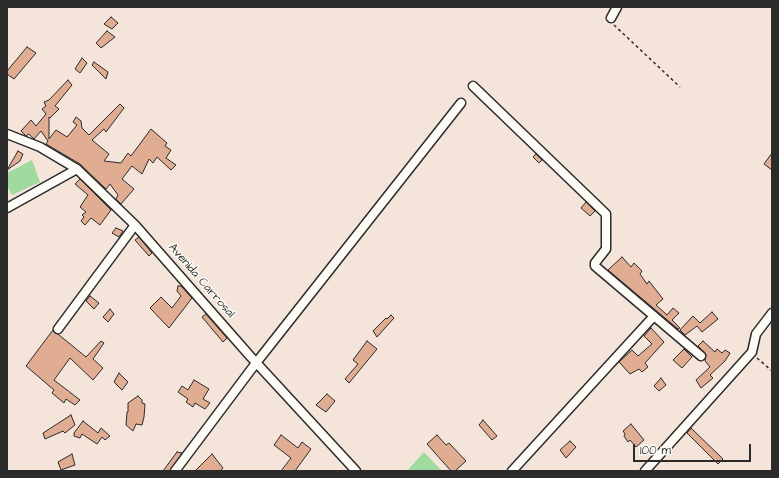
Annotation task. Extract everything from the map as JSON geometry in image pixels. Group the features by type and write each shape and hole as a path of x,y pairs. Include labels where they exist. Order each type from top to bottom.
{"street":[{"path":"611,18 617,7"},
{"path":"473,86 606,214 606,249 595,263 595,266 701,356"},
{"path":"175,471 256,363 462,103"},
{"name":"Avenida Carrosal","path":"7,134 40,147 77,169 136,225 256,363 356,471"},
{"path":"7,208 77,169"},
{"path":"58,329 136,225"},
{"path":"645,471 752,352 756,334 772,313"},
{"path":"512,471 654,316"}],"path":[{"path":"611,18 613,25 680,87"},
{"path":"752,352 772,371"}],"green space":[{"path":"32,160 40,182 12,195 7,186 7,173"},
{"path":"424,452 442,471 407,471"}],"building":[{"path":"111,17 118,23 112,29 104,24"},
{"path":"107,31 115,37 101,48 96,43"},
{"path":"27,47 36,53 14,79 7,74 7,71"},
{"path":"82,58 87,63 80,73 75,69"},
{"path":"94,62 108,72 106,79 92,65"},
{"path":"68,80 72,85 55,106 59,109 50,118 49,117 49,139 56,130 67,137 77,125 73,122 76,117 81,121 82,128 89,135 120,104 124,108 106,132 104,129 92,140 109,154 104,161 121,163 128,153 131,156 151,129 167,143 165,146 171,150 166,158 176,165 171,170 157,157 153,163 149,159 142,174 132,166 122,179 134,189 121,204 116,199 118,195 110,184 106,189 80,164 46,144 48,141 41,131 34,139 29,134 26,136 21,131 31,120 36,126 46,114 42,109 46,106 44,102 49,100"},
{"path":"18,151 23,154 20,161 7,170"},
{"path":"772,153 772,170 764,164"},
{"path":"536,154 542,160 539,163 533,157"},
{"path":"80,179 111,210 100,225 91,218 85,225 81,221 84,217 82,215 86,212 80,207 88,195 75,184"},
{"path":"586,202 595,211 590,216 581,208"},
{"path":"116,228 123,231 119,237 112,233"},
{"path":"139,237 152,253 149,256 135,240"},
{"path":"622,257 631,267 634,263 642,271 640,274 647,284 649,281 663,299 656,305 667,315 673,308 679,313 672,320 680,328 678,329 608,270"},
{"path":"178,286 181,286 192,298 169,328 150,308 161,297 172,308 181,296 177,291"},
{"path":"90,296 99,303 94,309 86,301"},
{"path":"110,309 114,314 108,322 103,317"},
{"path":"712,312 718,319 702,332 697,326 685,335 680,330 693,316 700,323"},
{"path":"206,314 227,338 223,342 202,317"},
{"path":"391,315 394,318 377,337 373,331"},
{"path":"651,328 664,342 645,363 648,367 642,372 639,369 630,374 619,362 632,350 638,356 652,344 644,336"},
{"path":"53,330 86,357 101,341 104,343 93,359 103,368 93,380 70,358 54,380 80,400 75,405 66,399 64,403 52,393 54,390 26,366"},
{"path":"367,341 377,349 349,383 345,379 358,364 353,360"},
{"path":"703,341 715,352 717,349 722,353 725,350 730,353 725,361 710,375 713,378 701,388 696,380 710,367 705,361 706,354 698,346"},
{"path":"684,349 692,357 682,368 673,360"},
{"path":"119,373 128,382 122,390 114,382"},
{"path":"661,378 666,385 659,391 654,386"},
{"path":"194,380 209,389 203,399 210,403 205,409 195,403 193,407 186,402 188,399 178,392 182,386 188,390"},
{"path":"327,394 335,401 326,412 316,405"},
{"path":"138,396 142,400 142,403 145,404 144,417 142,425 136,424 133,431 126,425 128,403"},
{"path":"71,415 75,425 65,433 63,431 45,439 43,433"},
{"path":"483,420 497,436 492,440 479,425"},
{"path":"83,421 98,433 101,428 110,436 105,440 102,437 97,444 82,434 80,438 74,436 74,433"},
{"path":"631,424 644,440 636,447 630,440 628,442 624,436 625,434 623,431"},
{"path":"691,428 723,459 718,464 687,433"},
{"path":"281,435 298,448 302,442 311,449 295,471 281,471 291,458 274,445"},
{"path":"437,435 446,445 449,443 466,461 455,471 451,471 427,444"},
{"path":"570,441 576,447 566,458 560,450"},
{"path":"177,452 182,453 170,471 163,471"},
{"path":"72,454 75,465 61,470 58,462"},
{"path":"212,454 223,468 220,471 195,471"}]}
